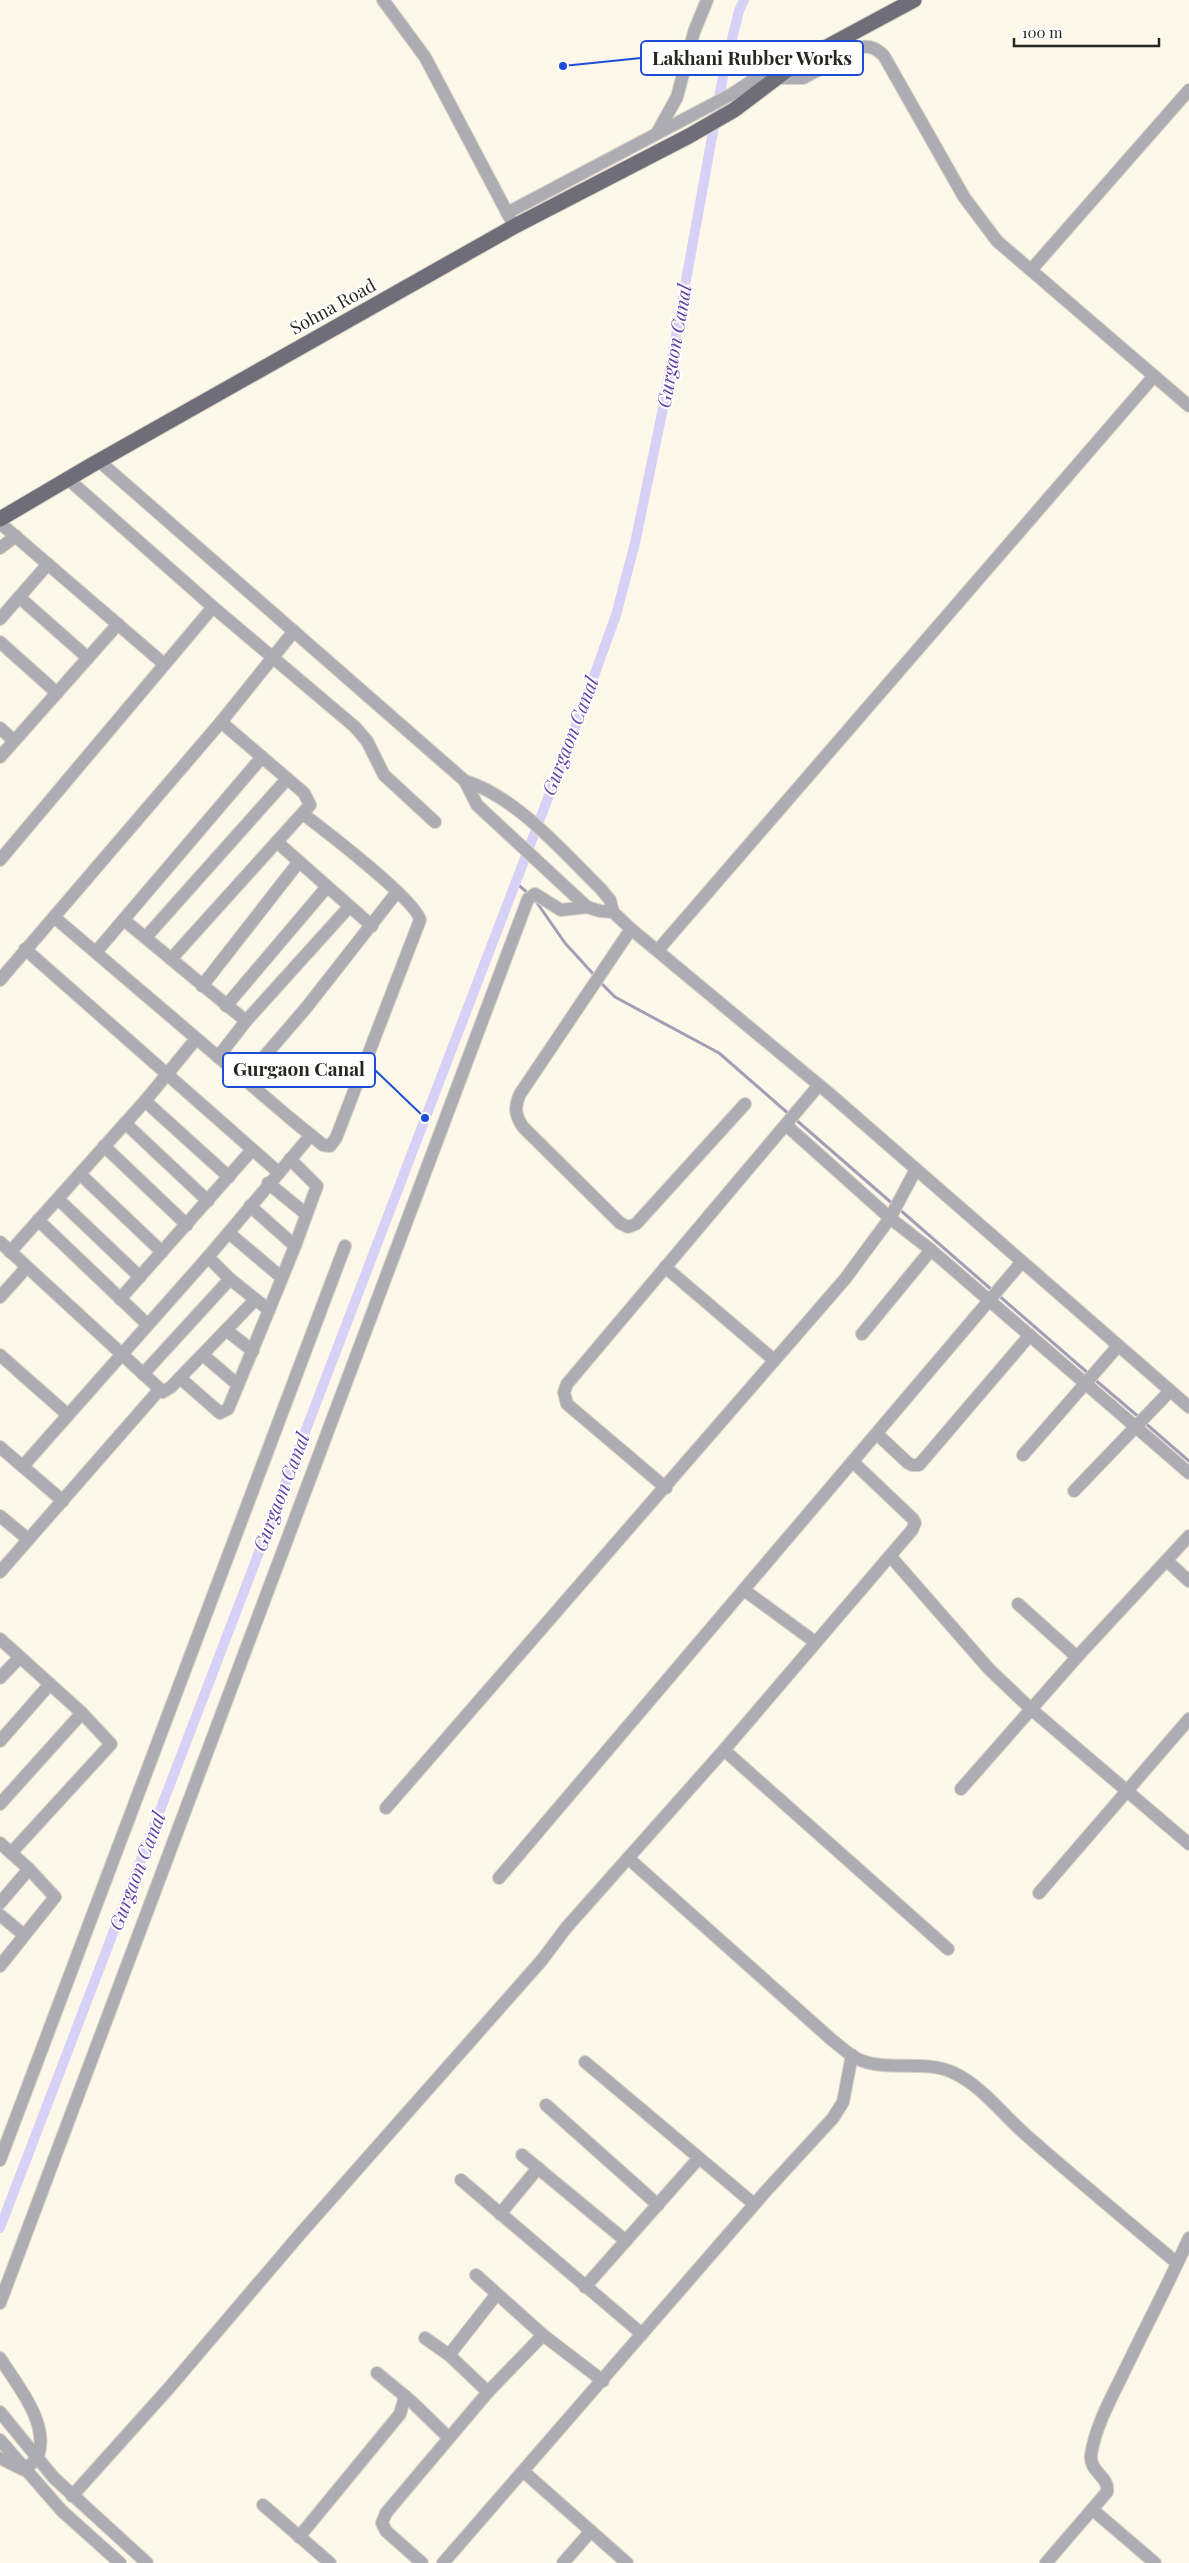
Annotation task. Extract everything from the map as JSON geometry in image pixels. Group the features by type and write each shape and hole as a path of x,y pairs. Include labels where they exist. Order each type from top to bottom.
{"main road":[{"name":"Sohna Road","path":"0,521 99,461 514,226 689,136 734,110 804,59 914,0"}],"street":[{"path":"383,0 425,57 514,226"},
{"path":"655,135 670,114 677,97 694,32 707,0"},
{"path":"507,213 732,94 771,68 778,78 803,78 862,47 869,46 878,50 983,224 997,241 1189,406"},
{"path":"1031,270 1189,90"},
{"path":"658,950 1154,376"},
{"path":"99,461 465,781 489,790 520,813 553,842 607,895 613,912 631,929 916,1168 1021,1262 1189,1407"},
{"path":"68,479 213,606 355,726 367,741 384,775 435,822"},
{"path":"0,521 164,664"},
{"path":"0,548 16,536"},
{"path":"0,620 48,564"},
{"path":"19,597 88,658"},
{"path":"0,860 213,606"},
{"path":"0,757 118,624"},
{"path":"0,980 221,722 294,631"},
{"path":"0,642 57,693"},
{"path":"171,959 310,805 308,797 221,722"},
{"path":"0,728 14,741"},
{"path":"96,952 262,757"},
{"path":"146,937 287,779"},
{"path":"465,781 477,805 588,907 600,911 613,912"},
{"path":"54,917 196,1040 327,1147 336,1138 377,1026 419,926 419,913 397,892 303,814"},
{"path":"277,842 326,888 372,926"},
{"path":"202,986 298,863"},
{"path":"226,1006 326,888"},
{"path":"244,1080 306,1008 397,892"},
{"path":"0,2303 531,896 539,896 561,910 588,907"},
{"path":"218,1057 246,1021 349,907"},
{"path":"124,920 246,1021"},
{"path":"631,929 520,1094 515,1109 523,1127 620,1223 628,1227 636,1224 745,1104"},
{"path":"25,949 278,1172"},
{"path":"10,1252 145,1101 196,1040"},
{"path":"666,1488 567,1404 564,1392 567,1384 819,1085"},
{"path":"145,1101 229,1177"},
{"path":"791,1118 894,1210 931,1250 994,1295 1030,1335 1090,1378 1140,1422 1189,1473"},
{"path":"125,1123 208,1201"},
{"path":"23,1466 121,1352 208,1257 268,1183 311,1135"},
{"path":"104,1146 187,1225"},
{"path":"120,1299 252,1150"},
{"path":"180,1378 222,1413 228,1409 295,1246 317,1186 290,1159"},
{"path":"386,1808 666,1488 859,1261 894,1210 916,1168"},
{"path":"80,1174 162,1252"},
{"path":"268,1183 306,1214"},
{"path":"58,1198 140,1277"},
{"path":"250,1206 295,1246"},
{"path":"38,1220 147,1324"},
{"path":"229,1232 281,1278"},
{"path":"0,1242 26,1268 160,1389 167,1392 255,1300"},
{"path":"0,2160 345,1246"},
{"path":"862,1334 931,1250"},
{"path":"208,1257 230,1279 269,1310"},
{"path":"499,1878 1021,1262"},
{"path":"665,1267 774,1360"},
{"path":"0,1296 26,1268"},
{"path":"144,1374 230,1279"},
{"path":"226,1330 252,1351"},
{"path":"877,1434 912,1466 919,1465 1030,1335"},
{"path":"1023,1455 1118,1346"},
{"path":"0,1355 68,1415"},
{"path":"203,1355 238,1385"},
{"path":"0,1572 160,1389"},
{"path":"1074,1491 1170,1391"},
{"path":"0,1447 63,1501"},
{"path":"72,2496 169,2388 628,1858 724,1750 891,1557 912,1530 915,1523 853,1462"},
{"path":"0,1516 28,1539"},
{"path":"961,1789 1077,1657 1189,1536"},
{"path":"891,1557 989,1669 1031,1709 1189,1844"},
{"path":"1167,1561 1189,1581"},
{"path":"744,1590 816,1642"},
{"path":"1018,1604 1077,1657"},
{"path":"0,1639 82,1713 111,1744 11,1853"},
{"path":"0,1678 20,1657"},
{"path":"0,1741 50,1684"},
{"path":"0,1804 82,1713"},
{"path":"1039,1893 1189,1719"},
{"path":"724,1750 948,1949"},
{"path":"0,1843 30,1869 55,1897 0,1966"},
{"path":"628,1858 832,2040 852,2055 876,2064 938,2068 953,2072 968,2081 1025,2134 1177,2263"},
{"path":"0,1903 30,1869"},
{"path":"0,1915 24,1935"},
{"path":"444,2563 754,2204 833,2118 843,2102 852,2055"},
{"path":"586,2062 698,2159 754,2204"},
{"path":"546,2105 658,2205"},
{"path":"522,2155 626,2241"},
{"path":"585,2286 698,2159"},
{"path":"500,2214 538,2168"},
{"path":"460,2180 642,2334"},
{"path":"1046,2563 1093,2510 1108,2488 1106,2482 1092,2466 1091,2455 1095,2440 1111,2399 1189,2238"},
{"path":"476,2275 496,2295 543,2335 603,2381"},
{"path":"449,2355 496,2295"},
{"path":"422,2563 386,2531 382,2523 386,2513 448,2437 543,2335"},
{"path":"424,2338 449,2355 488,2392"},
{"path":"0,2358 36,2420 40,2439 38,2458 24,2470"},
{"path":"377,2373 405,2396 448,2437"},
{"path":"299,2537 400,2414 405,2396"},
{"path":"0,2412 72,2496 147,2563"},
{"path":"0,2440 24,2470 62,2511 116,2562"},
{"path":"0,2458 24,2470"},
{"path":"524,2472 627,2563"},
{"path":"263,2505 330,2563"},
{"path":"1093,2510 1155,2563"},
{"path":"563,2563 591,2531"}],"waterway":[{"name":"Gurgaon Canal","path":"0,2228 581,712 616,615 635,543 661,418 724,71 739,11 744,0"},
{"path":"516,883 529,894"},
{"path":"535,900 565,943 596,977"},
{"path":"600,982 615,997 719,1053 790,1115"},
{"path":"795,1119 894,1205"},
{"path":"899,1209 992,1290"},
{"path":"997,1294 1089,1374"},
{"path":"1093,1378 1140,1418"},
{"path":"1144,1422 1189,1461"}],"place":[{"name":"Lakhani Rubber Works","path":"563,66"},
{"name":"Gurgaon Canal","path":"425,1118"}]}
